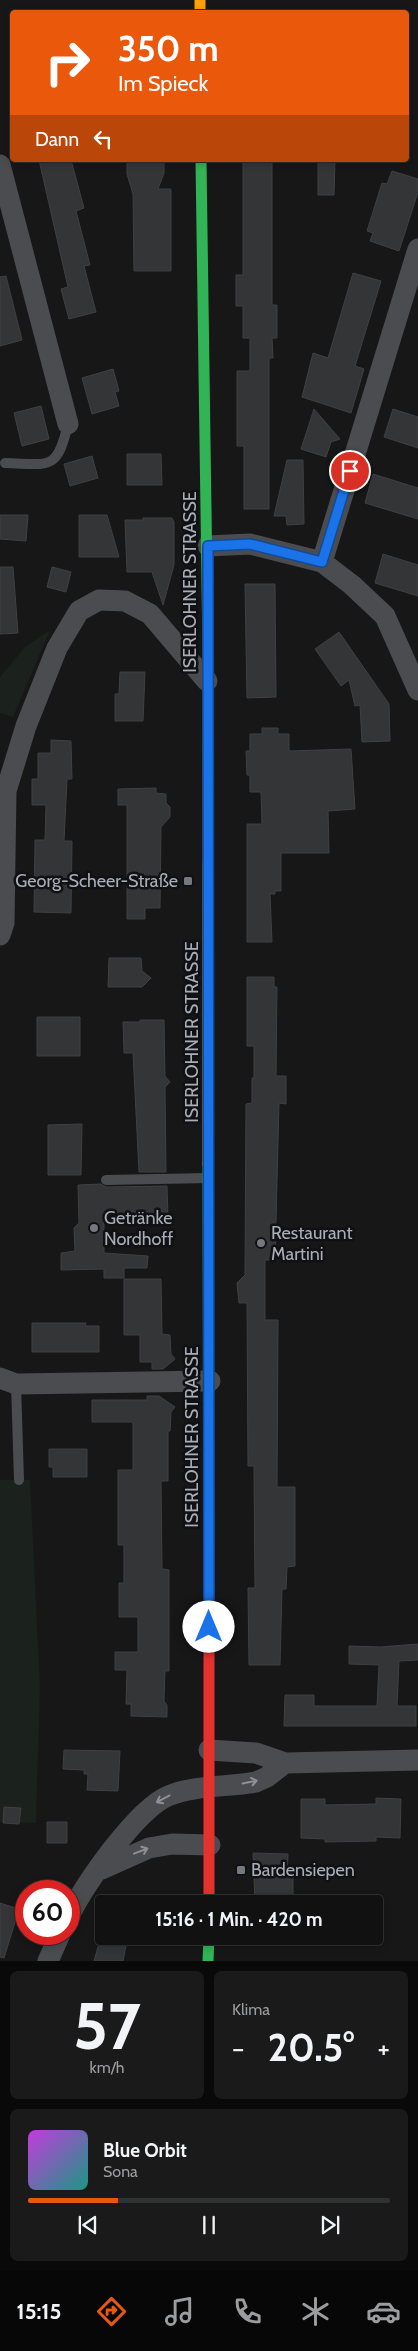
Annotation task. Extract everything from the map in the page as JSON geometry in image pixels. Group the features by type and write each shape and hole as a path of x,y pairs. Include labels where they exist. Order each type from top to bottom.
{"main road":[{"name":"ISERLOHNER STRASSE","path":"202,162 208,546 209,1895"},
{"path":"208,1961 209,1945"}],"street":[{"path":"0,164 68,424"},
{"path":"322,562 418,250"},
{"path":"208,546 250,544 322,562 352,585 385,616 416,676"},
{"path":"0,935 4,923 6,791 26,726 57,648 79,611 99,600 125,601 150,614 207,681"},
{"path":"8,1381 210,1381"},
{"path":"210,1750 256,1752 285,1763 418,1760"},
{"path":"80,1893 131,1826 156,1802 170,1795 256,1782 267,1777 285,1763"},
{"path":"97,1872 149,1848 172,1844 210,1844"},
{"path":"48,1961 55,1945"}],"lane":[{"path":"5,463 45,464 56,459 62,447 68,424"},
{"path":"106,1180 210,1178"},
{"path":"8,1381 19,1480"}],"shaded area":[{"path":"50,630 13,717 0,713 0,677 25,647"},
{"path":"0,1480 30,1480 40,1686 36,1823 0,1822"}],"building":[{"path":"39,162 72,162 84,208 76,211 90,265 84,266 96,312 69,319 61,289 68,287"},
{"path":"127,162 164,162 164,173 158,189 171,189 171,271 134,271 133,194 127,174"},
{"path":"243,162 272,162 272,305 277,305 277,338 272,338 273,358 269,358 269,509 244,509 244,446 237,446 237,371 250,371 250,338 243,338 243,306 236,306 236,275 243,275"},
{"path":"318,162 335,162 334,195 318,195"},
{"path":"392,171 418,179 418,192 399,251 370,241 373,233 367,231 382,183 387,184"},
{"path":"353,273 381,281 355,366 364,369 351,413 302,397 313,353 328,358"},
{"path":"6,276 22,340 0,346 0,277"},
{"path":"113,369 119,391 115,392 119,406 92,414 82,378"},
{"path":"41,406 49,439 22,446 14,413"},
{"path":"314,409 340,439 331,442 326,457 301,449"},
{"path":"393,409 418,417 418,448 384,437"},
{"path":"127,454 161,454 162,485 127,485"},
{"path":"92,456 98,478 70,486 64,464"},
{"path":"287,460 303,460 304,524 287,525 286,516 274,516"},
{"path":"373,474 418,488 418,519 365,503"},
{"path":"0,515 28,515 26,541 0,539"},
{"path":"79,515 107,515 119,557 79,557"},
{"path":"143,518 172,518 174,522 174,565 163,605 152,572 127,572 125,520 143,520"},
{"path":"383,554 418,565 418,596 375,583"},
{"path":"0,567 13,567 18,633 0,634"},
{"path":"52,567 71,572 66,592 47,587"},
{"path":"245,584 275,584 276,697 247,698"},
{"path":"339,632 389,704 390,741 362,742 360,705 355,706 349,680 341,686 315,649"},
{"path":"120,672 145,672 143,721 115,721 115,694 119,694"},
{"path":"262,728 278,728 278,734 289,734 289,751 351,749 355,809 328,811 329,853 281,853 281,891 275,891 275,894 270,894 272,942 247,942 247,824 262,824 261,792 250,792 250,775 247,775 246,751 250,751 250,734 262,734"},
{"path":"51,740 71,741 72,779 67,779 64,841 72,841 71,913 34,912 35,840 45,840 46,805 32,805 32,779 38,779 38,753 51,753"},
{"path":"156,788 156,793 166,794 166,803 170,807 170,817 161,827 160,908 145,908 145,919 127,919 127,805 118,805 118,789"},
{"path":"109,958 141,958 142,971 151,978 142,987 108,987"},
{"path":"247,977 274,977 274,987 277,987 276,1076 286,1076 286,1104 279,1103 275,1260 265,1260 265,1320 278,1320 277,1487 295,1487 295,1566 287,1567 286,1589 282,1589 280,1665 249,1665 248,1588 255,1588 254,1466 248,1466 247,1303 239,1303 237,1283 245,1275 246,1104 252,1103 252,1078 254,1078 254,1046 247,1046"},
{"path":"37,1017 80,1017 80,1056 37,1056"},
{"path":"140,1020 164,1020 165,1076 170,1082 165,1087 166,1172 139,1172 133,1053 124,1053 123,1022 140,1022"},
{"path":"82,1124 81,1175 48,1175 48,1125"},
{"path":"101,1184 106,1187 167,1186 168,1217 104,1219 104,1253 148,1256 147,1268 124,1268 124,1278 104,1278 104,1269 61,1270 61,1253 75,1251 74,1228 79,1223 78,1185"},
{"path":"124,1279 161,1279 162,1334 170,1335 171,1354 175,1359 163,1369 152,1369 152,1362 140,1362 140,1335 124,1335"},
{"path":"32,1323 86,1323 85,1326 99,1326 99,1352 32,1352"},
{"path":"147,1396 159,1396 175,1407 171,1412 170,1431 168,1431 168,1481 161,1481 162,1569 169,1570 169,1671 165,1671 164,1701 167,1705 167,1717 131,1716 131,1704 126,1704 127,1670 115,1670 115,1652 138,1652 138,1617 119,1617 119,1583 124,1583 124,1545 118,1545 118,1470 133,1470 133,1422 92,1422 92,1400 147,1400"},
{"path":"49,1449 87,1449 87,1477 53,1477 53,1467 49,1467"},
{"path":"418,1644 418,1660 399,1661 397,1706 416,1706 416,1726 284,1726 285,1695 314,1695 314,1706 377,1706 379,1665 349,1664 349,1646 380,1647"},
{"path":"64,1750 120,1751 118,1791 87,1790 88,1774 84,1774 84,1770 63,1769"},
{"path":"376,1798 401,1799 400,1838 376,1837 376,1841 325,1842 325,1839 301,1838 301,1799 325,1799 325,1805 376,1804"},
{"path":"4,1807 21,1808 19,1824 3,1823"},
{"path":"47,1822 67,1822 67,1843 47,1843"},
{"path":"253,1853 288,1854 287,1877 293,1877 293,1895 255,1895"},
{"path":"0,1903 15,1908 15,1922 4,1958 0,1957"},
{"path":"99,1945 126,1945 123,1961 94,1961"}],"traffic: fast":[{"path":"201,162 208,651"},
{"path":"208,1164 209,1619"},
{"path":"208,1961 209,1945"}],"traffic: slow":[{"path":"200,0 200,10"},
{"path":"208,864 208,1164"}],"traffic: jam":[{"path":"208,651 208,864"},
{"path":"209,1619 209,1895"}],"place":[{"name":"Georg-Scheer-Straße","path":"188,881"},
{"name":"Getränke Nordhoff","path":"94,1228"},
{"name":"Restaurant Martini","path":"261,1243"},
{"name":"Bardensiepen","path":"241,1870"}],"route":[{"path":"209,1627 208,546 250,544 322,562 350,471"}]}
